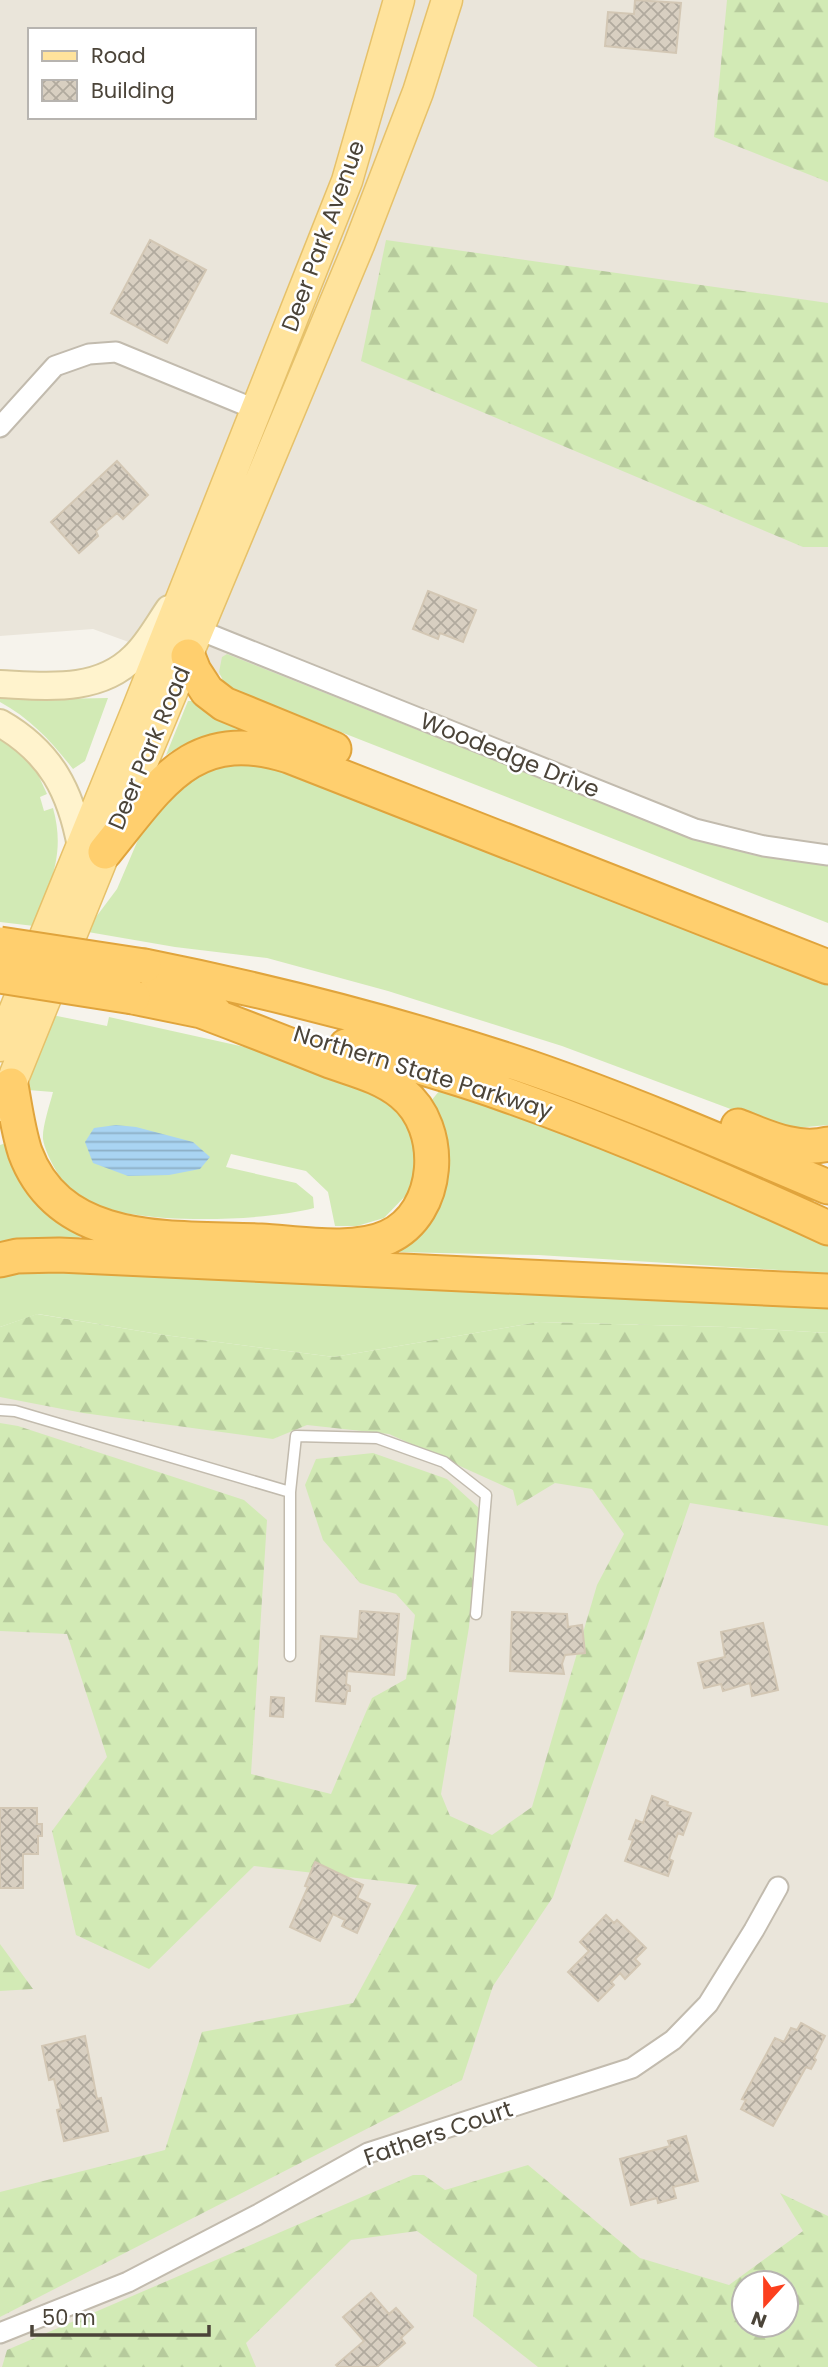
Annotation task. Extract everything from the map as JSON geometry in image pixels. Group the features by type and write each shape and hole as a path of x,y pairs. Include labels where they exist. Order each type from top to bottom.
{"highway":[{"path":"193,643 194,671 214,698 236,711 828,942"},
{"path":"93,850 184,764 217,751 254,747 289,756 828,967"},
{"name":"Northern State Parkway","path":"0,944 144,966 296,999 407,1029 530,1068 697,1132 828,1187"},
{"name":"Northern State Parkway","path":"0,976 196,1009 324,1040 502,1093 671,1159 828,1228"},
{"path":"5,1098 26,1154 47,1188 76,1214 92,1223 132,1234 332,1245 370,1243 402,1229 420,1206 431,1176 431,1146 427,1129 412,1102 374,1076 196,1009"},
{"path":"530,1068 679,1103 777,1140 806,1147 828,1144"},
{"path":"0,1260 17,1256 59,1255 828,1291"}],"main road":[{"name":"Deer Park Avenue","path":"233,468 347,181 400,0"},
{"name":"Deer Park Avenue","path":"300,385 359,245 413,105 447,0"},
{"name":"Deer Park Road","path":"0,1046 193,643 300,385"},
{"name":"Deer Park Road","path":"5,1098 189,579 233,468"}],"street":[{"path":"0,427 55,366 89,354 116,352 257,410"},
{"path":"0,684 78,684 91,682 115,672 144,647 189,579"},
{"name":"Woodedge Drive","path":"193,643 695,829 764,846 828,855"},
{"path":"0,723 30,744 57,776 93,850"},
{"name":"Fathers Court","path":"0,2333 128,2282 368,2153 632,2068 673,2040 708,2004 778,1887"}],"lane":[{"path":"0,1410 15,1411 290,1492"},
{"path":"290,1656 290,1492 296,1436 377,1438 444,1462 486,1495 477,1614"}],"shaded area":[{"path":"0,0 828,0 828,897 93,629 0,636"},
{"path":"0,1385 828,1460 828,2367 0,2367"}],"green space":[{"path":"727,0 828,0 828,182 714,137"},
{"path":"386,240 828,303 828,547 803,547 361,361"},
{"path":"227,654 642,819 752,855 828,866 828,923 226,687 219,672 222,657"},
{"path":"0,696 108,698 85,761 73,769 40,731 0,702"},
{"path":"188,701 279,734 234,732 208,735 166,755"},
{"path":"0,738 34,766 47,794 40,797 44,811 53,808 57,825 54,869 34,926 0,922"},
{"path":"254,756 828,974 828,1125 784,1129 562,1046 388,991 267,958 175,947 88,932 90,925 117,889 152,807 178,778"},
{"path":"52,1015 107,1026 109,1017 281,1055 353,1075 397,1106 417,1140 413,1188 384,1218 357,1226 335,1226 328,1192 306,1171 231,1154 226,1167 296,1183 313,1197 314,1208 262,1216 193,1219 127,1213 99,1207 78,1197 62,1179 43,1139 53,1092 28,1090 33,1065"},
{"path":"440,1090 585,1138 828,1245 828,1273 538,1255 394,1252 446,1166 445,1127 431,1101"},
{"path":"0,1145 9,1147 83,1229 78,1241 0,1241"},
{"path":"0,1269 828,1302 828,1333 726,1327 539,1322 334,1357 164,1335 38,1314 0,1327"},
{"path":"37,1314 164,1335 334,1357 539,1322 726,1327 828,1333 828,1526 690,1503 553,1897 493,1986 462,2080 0,2317 0,2192 165,2150 202,2032 353,2003 417,1885 254,1866 149,1969 76,1935 52,1831 107,1757 67,1634 0,1631 0,1423 18,1426 244,1500 267,1520 251,1774 331,1794 372,1698 406,1679 415,1615 396,1594 360,1583 323,1540 305,1485 316,1459 373,1453 447,1479 480,1509 469,1627 441,1794 450,1816 492,1835 532,1807 597,1585 624,1534 592,1489 555,1483 517,1506 513,1490 389,1434 307,1425 273,1439 83,1413 0,1397 0,1327"},
{"path":"0,1944 33,1989 0,1991"},
{"path":"528,2165 640,2258 730,2284 730,2339 800,2339 800,2269 751,2269 803,2231 780,2193 828,2216 828,2367 538,2367 473,2316 477,2275 417,2231 351,2240 246,2343 256,2367 2,2367 7,2350 413,2175 424,2175 445,2190"}],"water":[{"path":"116,1125 136,1127 193,1142 210,1157 200,1169 169,1175 128,1176 93,1163 85,1142 94,1128"}],"building":[{"path":"635,0 681,3 676,53 605,46 608,12 634,14"},
{"path":"150,240 206,270 167,343 111,313"},
{"path":"117,461 148,495 123,519 117,513 96,531 98,536 79,553 51,522"},
{"path":"428,591 476,610 463,642 440,633 438,639 413,629"},
{"path":"360,1611 399,1614 394,1675 347,1671 346,1684 350,1686 350,1691 347,1691 345,1704 316,1701 321,1636 358,1639"},
{"path":"512,1612 567,1614 568,1627 582,1625 585,1653 565,1655 562,1664 564,1674 510,1671"},
{"path":"763,1623 778,1690 752,1696 750,1683 723,1691 721,1684 704,1688 698,1663 725,1657 721,1632"},
{"path":"271,1697 284,1698 283,1717 270,1716"},
{"path":"652,1796 668,1802 667,1805 691,1813 683,1835 678,1833 669,1859 673,1861 668,1876 625,1861 633,1840 629,1839 636,1820 643,1823"},
{"path":"0,1808 37,1808 37,1824 42,1824 42,1836 38,1836 38,1854 23,1854 23,1888 0,1888"},
{"path":"315,1862 363,1885 357,1898 370,1904 357,1933 342,1926 345,1920 333,1914 320,1941 290,1927 308,1887 305,1886"},
{"path":"606,1915 614,1923 617,1920 646,1948 635,1959 640,1964 625,1979 620,1973 611,1982 614,1985 598,2001 568,1972 589,1951 580,1942"},
{"path":"801,2023 825,2036 811,2069 806,2067 773,2126 741,2109 746,2100 742,2099 775,2038 784,2042 791,2028 797,2030"},
{"path":"85,2036 97,2099 101,2098 108,2131 64,2141 57,2110 61,2109 54,2079 49,2080 42,2046"},
{"path":"686,2136 698,2181 673,2187 676,2198 658,2203 657,2198 631,2205 620,2159 670,2146 668,2141"},
{"path":"371,2293 389,2314 396,2308 413,2327 401,2338 405,2343 377,2367 338,2367 336,2365 364,2341 343,2317"}]}
